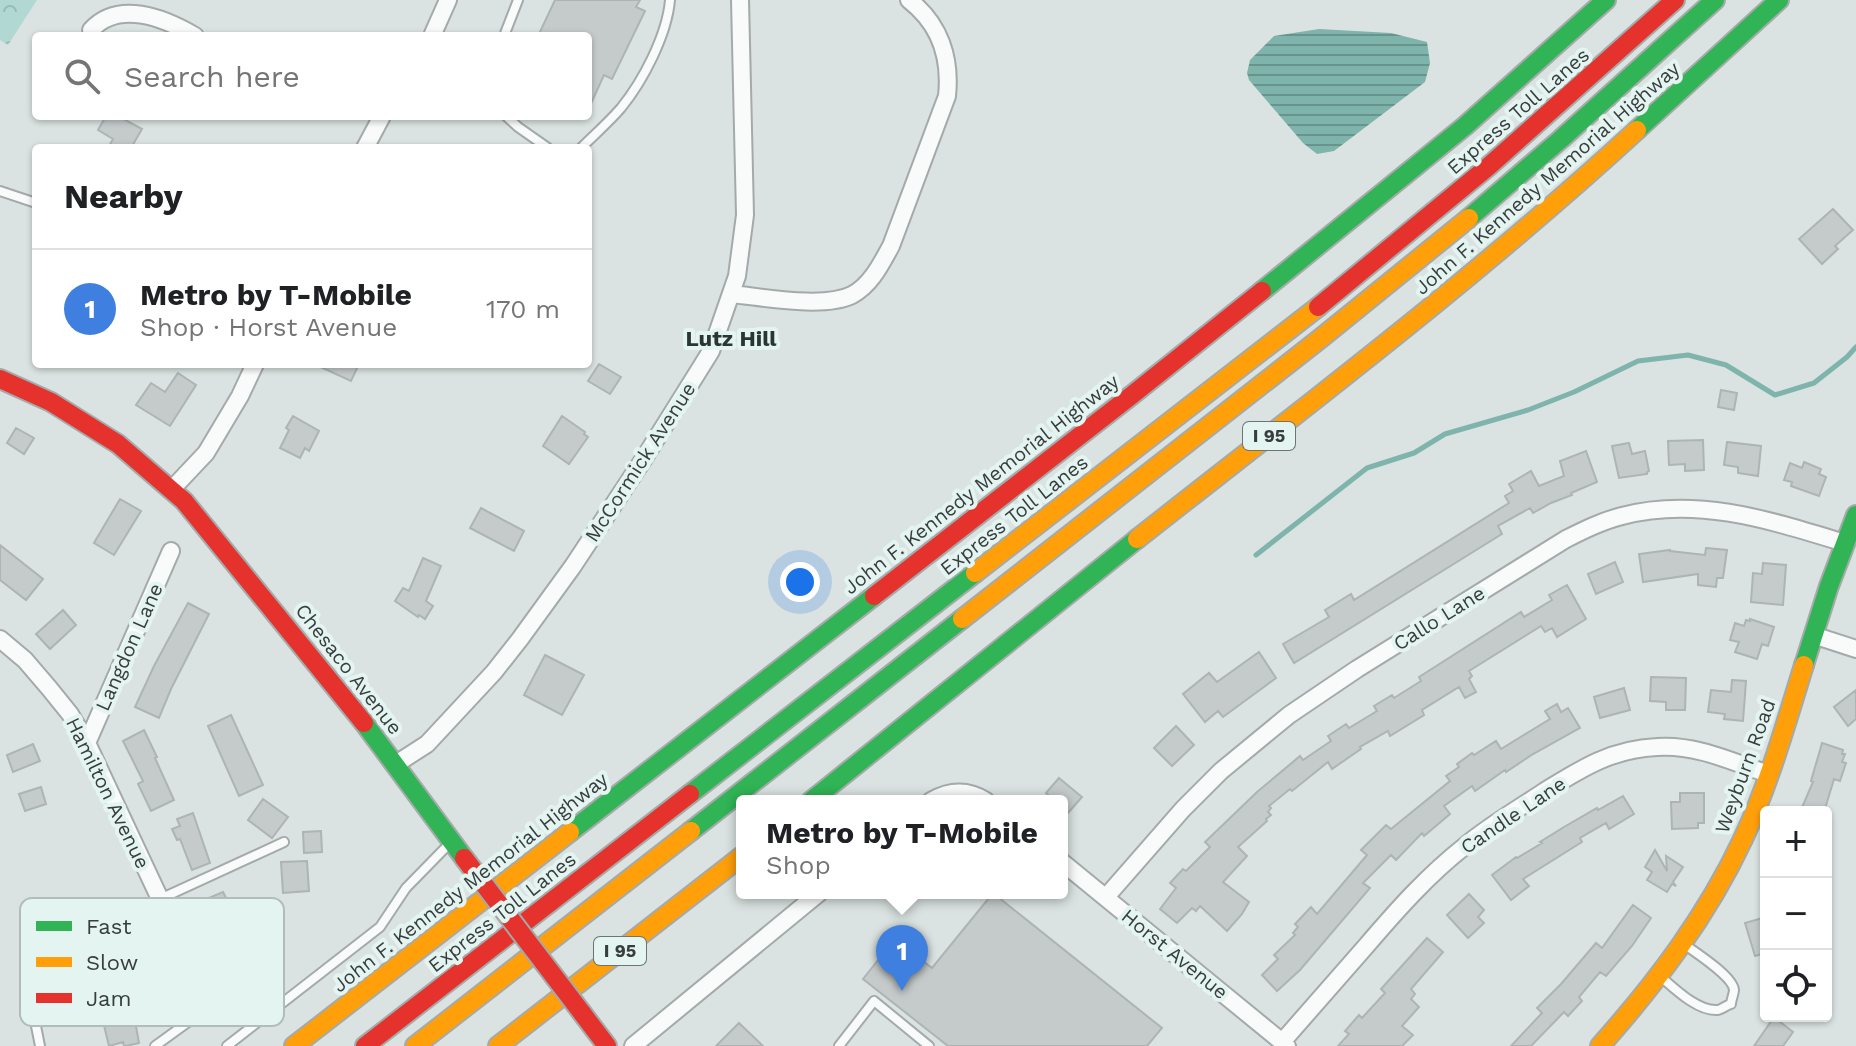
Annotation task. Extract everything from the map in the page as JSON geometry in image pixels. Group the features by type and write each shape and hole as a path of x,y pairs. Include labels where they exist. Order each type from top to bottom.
{"main road":[{"name":"John F. Kennedy Memorial Highway","path":"294,1046 1132,395 1324,242 1465,126 1606,0"},
{"name":"Express Toll Lanes","path":"365,1046 1327,300 1501,157 1675,0"},
{"path":"737,795 1272,378 1477,212 1715,0"},
{"name":"John F. Kennedy Memorial Highway","path":"818,795 1411,324 1584,178 1779,0"},
{"name":"Chesaco Avenue","path":"0,379 51,402 118,444 172,489 215,536 396,764 451,842 607,1046"},
{"name":"Weyburn Road","path":"1600,1046 1637,1004 1683,943 1741,843 1758,804 1856,515"},
{"path":"415,1046 736,796"},
{"name":"I 95","path":"498,1046 736,861"}],"street":[{"path":"434,32 448,0"},
{"name":"McCormick Avenue","path":"396,764 427,744 494,672 573,566 711,351 737,276 745,215 740,0"},
{"path":"731,294 780,300 831,300 851,295 870,280 882,263 937,126 948,87 947,59 939,36 929,18 909,0"},
{"path":"91,30 103,15 129,7 163,16 189,32"},
{"path":"367,144 378,120"},
{"path":"172,489 206,453 253,368"},
{"name":"Callo Lane","path":"1106,897 1183,809 1221,771 1289,715 1357,669 1566,539 1596,524 1653,510 1691,508 1729,511 1845,543"},
{"name":"Langdon Lane","path":"87,743 171,551"},
{"path":"1813,635 1856,649"},
{"name":"Hamilton Avenue","path":"0,639 25,660 70,714 87,743 160,898"},
{"name":"Candle Lane","path":"1285,1044 1399,908 1438,869 1490,826 1587,765 1636,748 1660,746 1708,753 1768,774"},
{"path":"941,795 953,791 975,795"},
{"name":"Horst Avenue","path":"1068,867 1285,1044"},
{"path":"633,1046 812,899"}],"lane":[{"path":"506,32 518,0"},
{"path":"585,144 619,110 635,88 664,27 670,0"},
{"path":"510,120 542,144"},
{"path":"0,191 32,202"},
{"path":"162,898 284,842"},
{"path":"284,1002 380,927 406,888 451,842"},
{"path":"1659,976 1703,1007 1719,1010 1731,1004 1734,992 1725,975 1683,943"},
{"path":"839,1046 874,1001 929,1046"},
{"path":"36,1026 40,1046"},
{"path":"155,1046 183,1026"},
{"path":"227,1046 253,1026"}],"green space":[{"path":"0,0 37,0 8,45 0,40"}],"shaded area":[{"path":"1319,29 1391,33 1427,42 1430,63 1425,82 1334,151 1317,154 1303,143 1249,80 1247,73 1250,60 1274,36"}],"building":[{"path":"555,0 640,0 636,7 645,11 612,79 604,75 592,101 592,32 540,32"},
{"path":"104,120 125,120 142,129 133,144 110,144 113,139 98,130"},
{"path":"1833,209 1853,230 1835,246 1838,249 1822,264 1799,239"},
{"path":"599,364 621,377 610,394 588,381"},
{"path":"323,368 357,368 351,381"},
{"path":"178,373 196,385 170,426 136,405 151,383 165,392"},
{"path":"1721,390 1737,393 1734,410 1718,407"},
{"path":"293,416 319,431 309,451 305,448 300,458 280,448"},
{"path":"562,416 588,437 569,464 543,446"},
{"path":"16,428 34,438 24,454 7,443"},
{"path":"1703,440 1704,470 1685,471 1685,464 1669,465 1668,441"},
{"path":"1727,442 1761,446 1758,476 1738,473 1738,467 1724,465"},
{"path":"1629,443 1632,454 1645,451 1649,471 1647,474 1619,478 1612,446"},
{"path":"1586,451 1597,482 1533,513 1530,508 1498,526 1502,534 1294,663 1283,644 1329,617 1325,610 1351,594 1354,600 1509,503 1505,496 1513,491 1509,484 1531,471 1539,486 1564,476 1560,461"},
{"path":"1804,462 1821,469 1819,474 1826,477 1819,496 1791,486 1792,482 1784,480 1790,463 1802,468"},
{"path":"120,499 141,511 114,555 94,543"},
{"path":"481,508 524,531 514,551 470,528"},
{"path":"0,545 43,579 26,600 0,580"},
{"path":"1706,548 1727,550 1723,578 1717,578 1716,587 1698,585 1698,574 1643,582 1639,554 1670,550 1705,555"},
{"path":"423,558 441,566 426,601 433,606 425,619 395,601 403,588 409,591"},
{"path":"1615,562 1623,582 1596,594 1588,574"},
{"path":"1763,563 1786,565 1783,605 1751,602 1753,573 1762,574"},
{"path":"1567,585 1586,619 1557,637 1552,628 1545,632 1541,626 1469,671 1472,676 1469,679 1476,692 1465,698 1459,687 1422,710 1424,715 1390,736 1388,731 1360,747 1332,769 1328,762 1269,806 1271,815 1267,821 1238,847 1247,856 1223,882 1249,902 1227,931 1200,906 1196,911 1192,908 1177,923 1160,909 1176,888 1170,883 1210,847 1205,842 1300,756 1303,760 1331,741 1328,736 1346,724 1349,728 1377,711 1374,706 1421,681 1419,677 1521,612 1524,617 1552,600 1549,595"},
{"path":"188,603 209,614 159,718 135,707"},
{"path":"63,610 76,625 50,649 36,634"},
{"path":"1750,619 1774,627 1768,646 1762,644 1757,659 1735,652 1739,642 1730,640 1735,623 1744,626"},
{"path":"1259,652 1276,678 1223,717 1218,711 1205,722 1183,694 1209,673 1217,682"},
{"path":"545,655 584,675 562,715 524,695"},
{"path":"1651,677 1686,678 1685,710 1666,710 1666,702 1650,701"},
{"path":"1732,680 1746,681 1743,721 1724,719 1725,714 1708,712 1711,690 1731,692"},
{"path":"1624,688 1630,710 1600,718 1594,697"},
{"path":"1856,690 1856,719 1848,726 1834,707"},
{"path":"1557,704 1561,712 1568,708 1580,728 1505,770 1475,791 1472,786 1444,806 1450,814 1424,836 1422,833 1396,860 1391,855 1363,883 1370,888 1300,970 1277,991 1262,975 1278,959 1274,955 1295,935 1293,933 1298,927 1295,924 1311,907 1317,914 1367,855 1361,850 1386,825 1391,829 1450,781 1446,776 1459,767 1457,764 1496,741 1501,749 1550,719 1545,711"},
{"path":"231,715 263,785 239,796 208,726"},
{"path":"1176,726 1194,745 1172,766 1154,748"},
{"path":"144,730 174,800 151,811 138,784 143,781 123,741"},
{"path":"1822,743 1843,750 1842,762 1846,763 1840,781 1834,779 1826,806 1803,806"},
{"path":"33,744 40,761 13,772 7,755"},
{"path":"1059,778 1082,797 1068,813 1068,795 1046,793"},
{"path":"41,787 46,804 25,811 19,794"},
{"path":"1680,793 1704,793 1704,823 1698,823 1698,828 1672,829 1671,802 1680,802"},
{"path":"1623,796 1634,814 1609,829 1606,823 1580,838 1582,842 1523,879 1529,886 1511,900 1492,875 1564,827"},
{"path":"263,799 288,817 272,838 248,820"},
{"path":"193,813 210,863 192,870 180,839 177,840 172,829 180,826 177,819"},
{"path":"321,831 322,852 304,853 303,832"},
{"path":"1655,850 1667,871 1666,856 1683,867 1673,882 1676,886 1672,884 1667,892 1647,880 1652,872 1645,867"},
{"path":"307,861 309,891 283,893 281,862"},
{"path":"223,892 226,898 209,898"},
{"path":"1469,894 1484,910 1478,917 1484,923 1468,938 1447,915"},
{"path":"988,899 1001,899 1162,1028 1147,1046 948,1046 863,979 895,939 932,968"},
{"path":"1633,905 1651,918 1632,946 1606,976 1600,972 1579,997 1582,1001 1568,1016 1564,1012 1531,1046 1511,1046 1542,1013 1537,1008 1596,943 1602,948"},
{"path":"1760,919 1760,955 1755,956 1745,923"},
{"path":"1427,938 1443,952 1411,989 1415,994 1411,999 1419,1007 1402,1026 1413,1035 1402,1046 1338,1046 1349,1034 1345,1031 1385,993 1381,989"},
{"path":"1771,1022 1780,1022 1793,1032 1783,1046 1754,1046"},
{"path":"739,1023 763,1046 716,1046"},
{"path":"104,1026 136,1026 139,1043 124,1046 123,1042 109,1046"}],"waterway":[{"path":"1256,555 1367,468 1414,453 1445,434 1528,410 1574,392 1638,361 1688,355 1726,365 1775,395 1814,383 1856,347"}],"traffic: fast":[{"path":"1262,291 1465,126 1606,0"},
{"path":"1469,218 1715,0"},
{"path":"1637,130 1779,0"},
{"path":"1804,665 1856,515"},
{"path":"818,795 1137,539"},
{"path":"690,794 975,573"},
{"path":"570,832 874,596"},
{"path":"737,795 962,619"},
{"path":"364,723 464,858"},
{"path":"691,831 736,796"}],"traffic: slow":[{"path":"1137,539 1453,289 1637,130"},
{"path":"962,619 1469,218"},
{"path":"975,573 1318,307"},
{"path":"1600,1046 1679,948 1729,867 1761,797 1804,665"},
{"path":"415,1046 691,831"},
{"path":"294,1046 570,832"},
{"path":"498,1046 736,861"}],"traffic: jam":[{"path":"1318,307 1489,166 1675,0"},
{"path":"874,596 1262,291"},
{"path":"0,379 51,402 118,444 184,501 364,723"},
{"path":"365,1046 690,794"},
{"path":"464,858 582,1013"},
{"path":"582,1013 607,1046"}],"place":[{"name":"Metro by T-Mobile","path":"902,991"}],"district":[{"name":"Lutz Hill","path":"731,338"}]}
